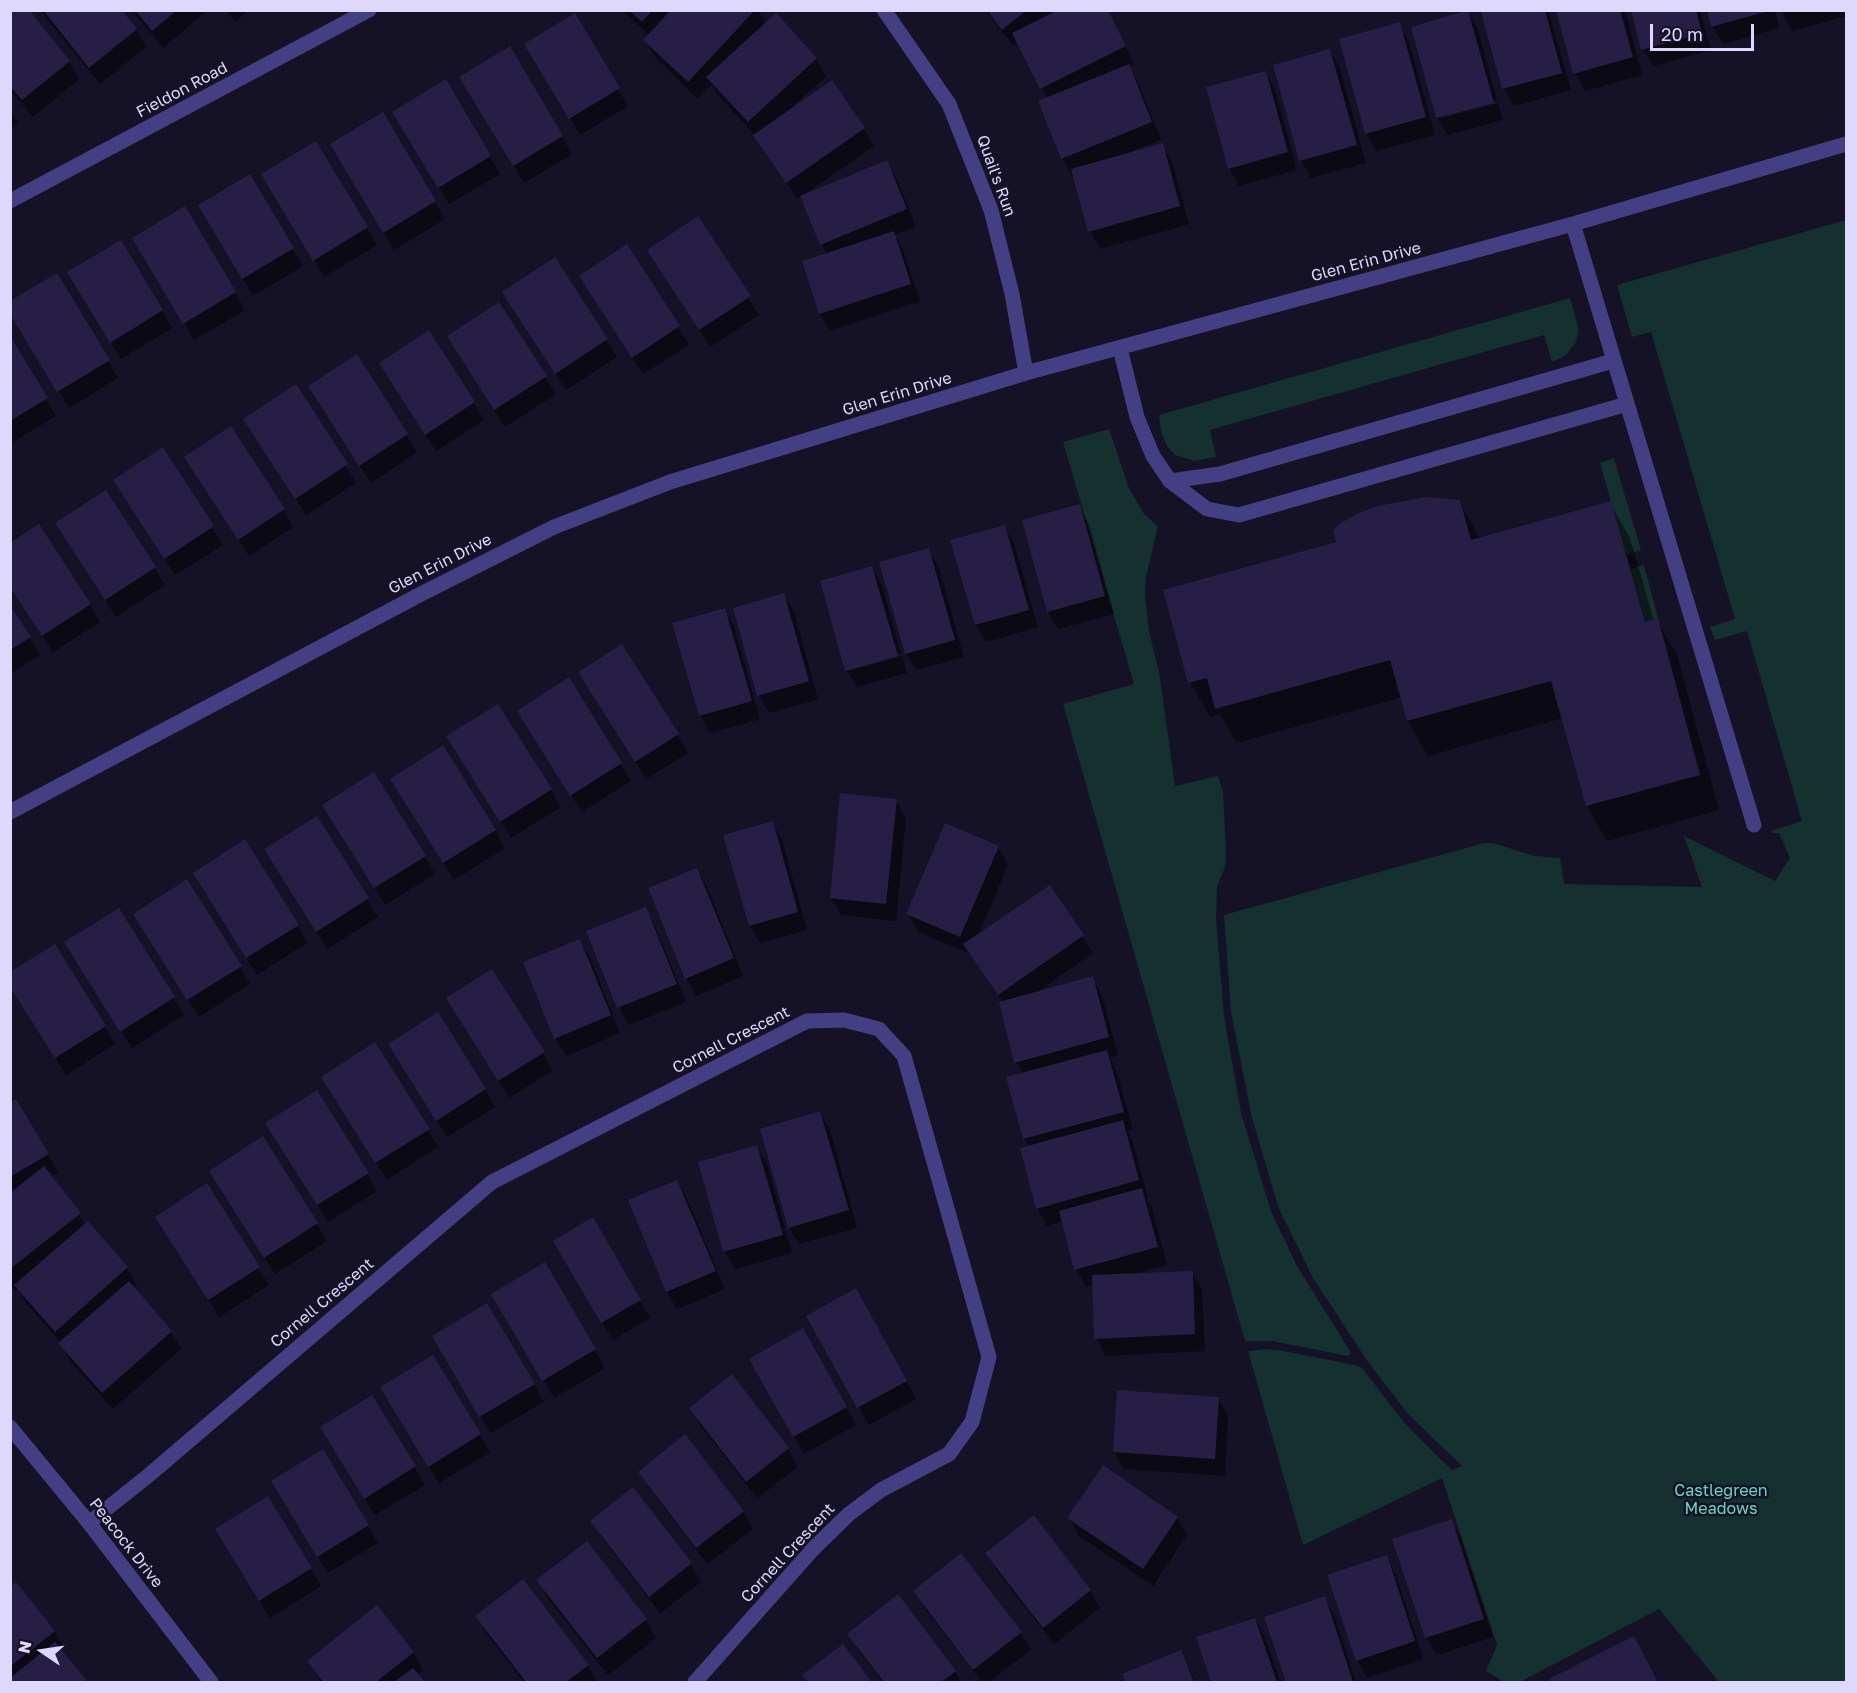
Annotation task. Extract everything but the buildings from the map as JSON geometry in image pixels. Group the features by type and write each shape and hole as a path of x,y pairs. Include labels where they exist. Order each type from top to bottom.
{"street":[{"name":"Fieldon Road","path":"10,201 369,10"},
{"name":"Quail's Run","path":"884,10 949,104 979,178 991,210 1012,294 1026,373"},
{"name":"Glen Erin Drive","path":"10,812 421,594 554,527 670,482 1026,373 1573,224 1846,144"},
{"path":"1573,224 1754,825"},
{"path":"1120,348 1137,417 1153,456 1170,481 1207,509 1239,515 1627,405"},
{"path":"1170,481 1225,472 1613,361"},
{"name":"Cornell Crescent","path":"89,1523 492,1182 807,1022 844,1020 879,1029 904,1056 989,1357 972,1422 949,1454 881,1490 849,1514 814,1548 695,1683"},
{"name":"Peacock Drive","path":"10,1427 89,1523 211,1683"}],"green space":[{"name":"Castlegreen Meadows","path":"1846,220 1846,1682 1719,1682 1659,1609 1520,1682 1504,1682 1486,1671 1497,1645 1442,1478 1303,1545 1248,1351 1278,1350 1355,1365 1363,1369 1402,1420 1426,1445 1452,1470 1462,1466 1408,1414 1368,1362 1313,1278 1279,1209 1252,1118 1231,1012 1224,915 1484,843 1497,844 1534,856 1560,858 1564,884 1702,887 1684,836 1775,881 1790,858 1779,833 1771,831 1802,821 1747,631 1715,640 1710,627 1735,619 1651,332 1632,337 1617,285"},
{"path":"1570,298 1579,330 1576,342 1566,355 1552,362 1544,335 1210,430 1216,457 1194,461 1175,455 1167,446 1161,432 1159,415"},
{"path":"1109,429 1129,488 1144,514 1158,526 1146,577 1145,595 1149,631 1160,677 1175,786 1218,776 1223,792 1226,854 1225,867 1217,887 1216,919 1224,1016 1241,1113 1271,1211 1297,1266 1350,1351 1351,1354 1348,1356 1272,1341 1245,1341 1063,704 1134,684 1063,442"},
{"path":"1614,458 1641,550 1626,555 1600,463"},
{"path":"1644,565 1658,618 1645,622 1630,569"}]}
